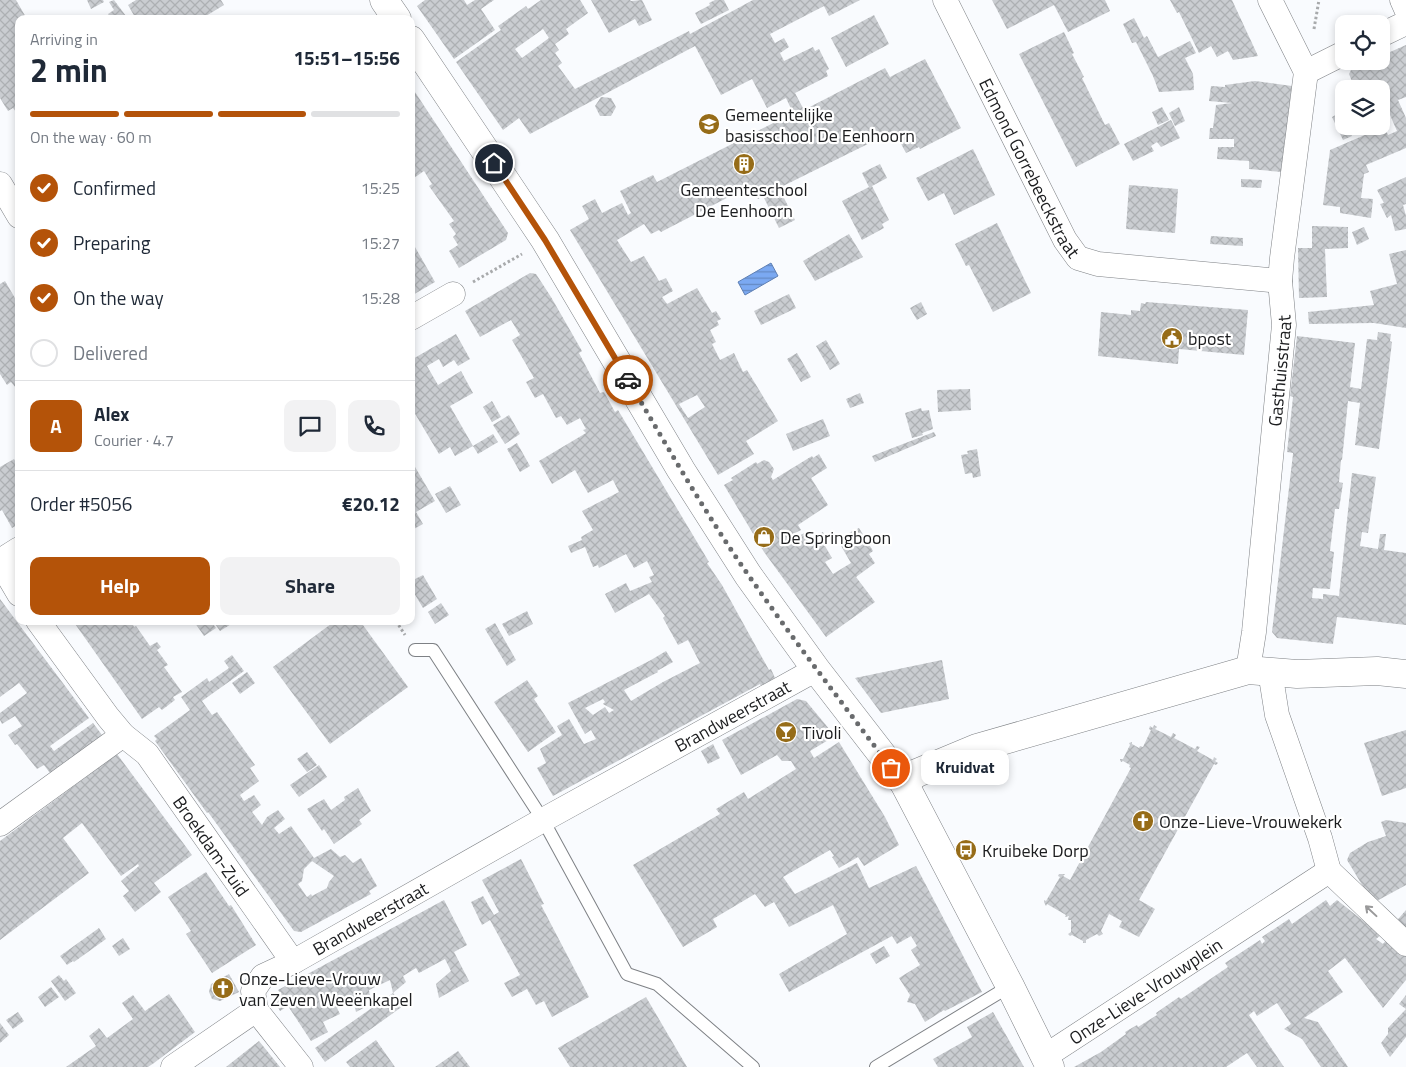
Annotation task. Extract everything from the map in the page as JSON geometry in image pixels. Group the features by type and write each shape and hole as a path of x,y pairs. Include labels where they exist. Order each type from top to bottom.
{"main road":[{"path":"384,0 394,15"},
{"name":"Onze-Lieve-Vrouwplein","path":"415,46 545,240 681,470 748,575 815,668 904,783 1010,986 1047,1062"},
{"path":"904,783 917,773 977,748 1259,671 1297,674 1377,671 1406,674"}],"street":[{"name":"Edmond Gorrebeeckstraat","path":"945,0 1065,240 1078,258 1098,264 1280,281"},
{"path":"1270,0 1306,72 1335,58"},
{"path":"1402,0 1406,9"},
{"path":"1390,31 1406,23"},
{"name":"Gasthuisstraat","path":"1259,671 1254,632 1284,325 1280,281 1306,72"},
{"path":"0,184 15,209"},
{"path":"415,316 453,294"},
{"path":"15,552 0,561 15,587"},
{"name":"Broekdam-Zuid","path":"41,625 108,718 123,735 147,754 293,962"},
{"name":"Brandweerstraat","path":"256,1010 254,992 263,976 293,962 543,820 804,676 815,668"},
{"path":"1259,671 1277,715 1320,838 1329,871 1406,944"},
{"path":"0,824 123,735"},
{"name":"Onze-Lieve-Vrouwplein","path":"1047,1062 1329,871"},
{"path":"173,1067 256,1010 301,1067"}],"lane":[{"path":"414,650 433,650 543,820 627,974 657,984 752,1067"},
{"path":"876,1067 1010,986"}],"path":[{"path":"453,294 545,240"}],"water":[{"path":"771,263 778,276 745,295 738,282"}],"building":[{"path":"0,0 16,0 25,15 15,15 15,111 13,108 8,111 0,98"},
{"path":"87,0 103,0 104,2 91,9"},
{"path":"114,0 125,15 109,15 114,10 109,2"},
{"path":"136,0 221,0 224,5 208,15 134,15 128,5"},
{"path":"425,0 464,0 467,5 475,0 494,0 481,9 495,30 454,59 417,6"},
{"path":"541,0 580,0 588,13 566,29 569,34 555,44 559,50 555,53 562,63 558,66 575,89 689,31 690,34 753,0 860,0 829,16 824,6 770,34 775,43 784,38 789,47 780,53 784,61 813,47 815,51 819,49 829,69 826,71 828,76 795,93 804,110 885,68 890,77 925,59 961,128 920,149 919,147 906,153 894,131 779,188 795,220 779,228 763,196 758,199 750,186 661,232 659,230 651,234 644,224 617,240 631,262 644,256 659,281 666,278 673,291 662,297 667,304 697,288 712,313 716,311 721,319 717,321 719,325 710,330 716,342 712,344 720,360 734,353 743,372 747,370 778,421 746,441 754,454 718,475 570,230 589,219 582,206 595,199 602,213 622,203 628,215 631,213 620,191 653,175 657,182 793,113 786,98 767,108 752,79 721,95 695,46 530,134 519,118 503,130 456,62 501,30 498,26 526,6 528,9","holes":["543,29 549,38 522,58 515,49","697,395 705,407 688,418 679,404"]},
{"path":"591,0 642,0 652,20 639,26 635,19 609,33"},
{"path":"715,0 724,0 729,10 701,24 695,13"},
{"path":"992,0 1105,0 1110,11 1068,32 1054,5 1007,29"},
{"path":"1170,0 1232,0 1258,56 1233,60 1228,51 1217,57 1211,46 1199,53 1179,12 1177,13"},
{"path":"874,15 889,44 846,67 831,38"},
{"path":"1134,18 1144,38 1147,36 1158,57 1190,41 1196,53 1185,58 1193,74 1194,90 1159,92 1136,42 1132,43 1123,24"},
{"path":"1064,32 1074,53 1072,54 1084,77 1082,78 1105,125 1109,123 1120,144 1076,167 1019,54"},
{"path":"1406,45 1406,97 1398,100 1406,118 1406,148 1366,165 1369,172 1364,174 1361,198 1373,199 1371,218 1340,213 1340,207 1323,205 1330,150 1365,135 1390,135 1397,131 1390,115 1390,80 1351,80 1349,74 1351,70 1390,70 1390,52"},
{"path":"1255,81 1292,86 1282,172 1249,169 1249,161 1217,159 1218,147 1234,147 1234,139 1209,139 1210,128 1213,128 1216,105 1232,103 1209,101 1211,86 1225,87 1225,85"},
{"path":"415,92 508,233 506,240 459,268 449,251 458,245 453,237 456,234 449,224 454,221 429,186 432,184 424,171 415,177"},
{"path":"601,97 611,98 616,107 611,116 600,116 595,106"},
{"path":"1162,107 1169,120 1158,125 1152,112"},
{"path":"1179,107 1185,121 1175,126 1169,113"},
{"path":"1171,120 1180,138 1161,147 1157,142 1151,146 1154,151 1133,161 1124,144"},
{"path":"1341,135 1352,135 1352,136 1343,140"},
{"path":"973,149 995,195 954,215 944,193 928,201 916,178"},
{"path":"880,164 887,178 872,186 889,220 882,224 884,228 862,240 842,201 869,187 862,173"},
{"path":"1406,177 1406,204 1403,205 1406,216 1406,229 1395,231 1391,215 1387,218 1380,204 1384,203 1377,190"},
{"path":"1241,179 1262,180 1261,188 1241,187"},
{"path":"1129,185 1178,189 1175,233 1126,229"},
{"path":"997,223 1031,293 993,312 969,265 966,266 955,244"},
{"path":"1312,226 1348,227 1348,248 1325,249 1327,297 1299,298 1298,248 1312,248"},
{"path":"1364,227 1369,239 1357,245 1352,232"},
{"path":"849,234 863,257 815,281 803,261"},
{"path":"1211,236 1243,238 1243,246 1210,244"},
{"path":"415,247 435,282 415,294"},
{"path":"1406,250 1406,328 1374,323 1309,324 1308,312 1374,305 1370,291 1397,284 1389,254"},
{"path":"530,273 536,274 582,351 579,353 600,393 604,392 615,412 618,410 709,562 707,563 722,585 775,678 761,686 760,684 553,796 537,768 546,763 540,749 562,735 557,726 569,719 584,744 596,739 591,730 585,734 568,703 666,651 673,662 624,690 631,701 700,663 688,640 678,645 663,618 665,616 649,594 615,613 605,594 626,583 630,591 652,582 649,577 654,575 647,561 634,568 626,554 599,568 598,565 593,567 585,547 571,553 568,546 582,540 581,537 593,530 582,511 619,492 613,480 588,493 575,470 552,484 539,461 586,433 583,430 586,429 580,418 567,425 561,416 556,418 543,394 535,398 526,382 534,378 512,340 520,335 511,320 480,337 465,311","holes":["603,699 605,702 603,704 614,710 609,713 605,707 593,715 585,708"]},
{"path":"5,281 15,298 15,387 11,382 7,385 0,374 0,284"},
{"path":"789,294 796,308 761,325 754,311"},
{"path":"921,302 927,314 917,320 910,308"},
{"name":"bpost","path":"1146,302 1248,310 1244,355 1179,349 1178,364 1098,356 1101,312 1131,315 1131,310 1140,311 1141,303 1145,304"},
{"path":"1378,332 1391,334 1390,341 1392,342 1379,449 1355,445 1360,403 1348,401 1339,482 1343,483 1339,509 1335,509 1330,551 1334,552 1330,589 1313,588 1312,598 1323,599 1323,594 1339,596 1352,473 1376,477 1368,533 1362,532 1360,546 1378,549 1380,534 1386,534 1384,550 1406,553 1406,625 1337,617 1333,644 1277,638 1272,632 1293,454 1287,452 1293,397 1290,396 1297,336 1355,343 1350,387 1361,389 1367,339 1377,340"},
{"path":"456,334 470,359 458,366 454,360 443,367 439,359 427,366 438,385 461,371 473,393 450,406 473,446 455,456 450,447 439,454 415,414 415,358"},
{"path":"826,340 840,364 830,370 816,346"},
{"path":"797,353 811,377 801,382 787,359"},
{"path":"970,389 971,410 938,412 937,390"},
{"path":"860,393 864,403 850,408 846,399"},
{"path":"492,401 501,417 492,422 483,407"},
{"path":"921,408 922,411 929,410 933,429 922,433 923,435 912,438 905,413"},
{"path":"509,415 520,434 505,444 493,425"},
{"path":"823,419 830,436 793,451 786,434"},
{"path":"934,432 936,436 875,462 872,456"},
{"path":"493,434 498,442 478,454 473,446"},
{"path":"517,443 530,466 520,472 507,449"},
{"path":"977,449 981,476 973,478 972,473 965,474 961,455 968,454 967,451"},
{"path":"819,454 827,468 811,478 828,505 798,525 801,530 793,534 795,537 810,531 814,537 823,532 828,543 825,546 832,558 825,562 833,574 851,563 837,539 859,528 873,551 869,554 875,563 856,577 875,602 826,637 764,552 724,485 733,480 731,478 756,462 757,464 764,460 769,462 774,469 771,477 773,480 812,456 813,458"},
{"path":"14,459 15,461 15,526 12,528 2,510 0,511 0,467"},
{"path":"415,467 435,501 416,512 423,524 415,528"},
{"path":"450,486 461,505 446,513 435,494"},
{"path":"423,575 437,599 423,608 415,595 415,579"},
{"path":"0,599 15,619 15,625 19,625 89,718 50,746 54,751 93,723 105,739 53,777 44,765 37,769 8,735 22,726 15,716 2,724 0,720 0,713 27,693 19,683 0,697"},
{"path":"441,603 449,615 435,624 428,612"},
{"path":"527,611 533,624 509,636 502,624"},
{"path":"495,623 516,660 507,666 485,629"},
{"path":"76,625 133,625 134,627 136,626 150,646 157,642 161,647 157,650 168,665 164,667 182,692 173,697 175,700 162,710 159,707 142,719"},
{"path":"196,625 214,625 216,628 204,636"},
{"path":"216,625 230,625 220,631"},
{"path":"330,625 363,625 408,687 330,744 273,667"},
{"path":"232,655 244,671 202,701 212,715 217,712 255,765 250,768 259,781 240,795 244,801 254,795 261,805 252,812 262,825 267,817 278,810 285,819 274,828 279,834 291,826 314,858 331,849 340,857 345,855 353,863 361,858 377,886 369,891 371,894 301,932 294,931 155,741 157,739 154,736 190,710 181,697 207,678 209,682 229,668 224,661","holes":["312,861 334,876 327,888 312,896 311,894 307,897 298,884 302,881 304,869"]},
{"path":"942,660 949,699 881,713 855,678"},
{"path":"247,672 255,683 240,694 232,683"},
{"path":"527,680 538,696 534,699 556,732 528,752 494,702"},
{"path":"797,699 806,701 835,736 810,751 814,758 839,742 885,817 899,845 864,866 858,857 839,868 830,850 783,877 795,894 857,863 869,888 916,866 982,992 944,1010 925,1022 915,1004 907,1002 910,995 899,978 920,965 911,950 917,946 911,936 897,944 892,936 789,992 779,974 847,934 833,905 789,927 774,902 765,907 755,894 713,919 717,927 683,947 633,865 720,814 716,809 744,792 748,799 796,769 791,761 782,761 777,755 741,775 722,740"},
{"name":"Onze-Lieve-Vrouwekerk","path":"1154,725 1157,727 1155,729 1171,737 1173,733 1176,735 1174,738 1195,749 1197,746 1200,747 1197,751 1213,760 1214,757 1218,763 1214,764 1139,900 1155,909 1139,937 1119,927 1122,921 1109,914 1101,931 1103,934 1099,936 1097,934 1086,940 1086,943 1083,943 1083,941 1068,934 1071,932 1069,916 1065,917 1066,915 1047,904 1046,906 1044,900 1046,901 1060,877 1058,876 1059,874 1065,874 1063,876 1070,880 1131,768 1129,767 1130,765 1123,761 1121,762 1120,759 1123,759 1130,745 1129,743 1132,742 1132,744 1139,748 1140,746 1143,747 1151,730 1149,729 1150,726 1153,728"},
{"path":"1406,730 1406,788 1382,796 1364,743"},
{"path":"713,744 720,758 708,764 701,751"},
{"path":"307,752 317,765 307,772 297,759"},
{"path":"117,754 192,855 154,883 161,892 135,912 123,896 129,891 121,881 139,866 138,864 121,876 82,823 63,838 89,873 0,940 0,841"},
{"path":"319,765 327,777 299,797 290,785"},
{"path":"358,788 371,811 359,820 362,824 334,844 324,829 322,831 307,809 324,799 331,810 345,800 344,797"},
{"path":"1386,820 1406,823 1406,885 1373,903 1347,860 1350,853 1368,842 1386,836 1381,822"},
{"path":"521,859 544,904 541,905 589,997 552,1017 544,1001 536,1005 527,989 512,997 504,983 520,975 490,920 482,925 471,902 483,896 494,915 499,912 482,880"},
{"path":"206,872 229,906 231,905 256,945 212,973 186,934 191,931 168,897"},
{"path":"444,900 467,945 454,952 469,981 439,998 436,984 451,971 445,959 419,973 416,968 403,976 406,982 393,993 390,980 369,990 371,1004 356,1012 353,1000 337,1008 340,1014 323,1022 328,1032 311,1041 288,1006 280,1011 273,998 280,993 278,990"},
{"path":"1326,900 1330,906 1337,900 1381,935 1376,939 1383,944 1387,939 1406,954 1406,980 1383,1008 1345,958 1328,971 1343,992 1304,1018 1318,1022 1348,1067 1321,1067 1302,1039 1284,1029 1291,1024 1277,1003 1257,1016 1254,1011 1249,1015 1284,1067 1257,1067 1247,1053 1226,1067 1074,1067 1101,1052 1126,1034 1125,1032 1137,1025 1138,1027 1157,1015 1156,1013 1179,997 1181,999 1228,967 1225,963 1260,940 1262,944 1265,941 1262,937 1289,919 1292,924"},
{"path":"1406,910 1406,936 1393,925"},
{"path":"99,928 106,939 67,965 60,956"},
{"path":"123,938 130,949 119,956 112,946"},
{"path":"884,946 890,956 876,964 870,954"},
{"name":"Onze-Lieve-Vrouw van Zeven Weeënkapel","path":"229,974 239,992 220,1001 212,999 209,992 211,984"},
{"path":"59,975 64,981 66,979 76,993 65,1001 51,981"},
{"path":"51,987 59,997 45,1007 38,997"},
{"path":"393,993 403,1006 325,1062 315,1048"},
{"path":"169,994 195,1032 154,1063 148,1067 66,1067 96,1046 89,1036 99,1028 107,1038 133,1019 122,1003 133,995 145,1011"},
{"path":"1406,995 1406,1009 1399,1004"},
{"path":"646,997 687,1067 570,1067 558,1048"},
{"path":"1406,1009 1406,1037 1390,1057 1381,1043 1388,1034 1388,1028"},
{"path":"18,1012 24,1021 13,1029 6,1020"},
{"path":"993,1012 1024,1067 938,1067 933,1059 972,1037 967,1027"},
{"path":"0,1023 9,1035 0,1043"},
{"path":"376,1040 395,1067 350,1067 346,1062"},
{"path":"259,1041 280,1067 226,1067"},
{"path":"458,1051 470,1067 435,1067"}],"way so far":[{"path":"628,380 681,470 748,575 815,668 891,768"}],"place":[{"name":"Gemeentelijke basisschool De Eenhoorn","path":"709,124"},
{"name":"Gemeenteschool De Eenhoorn","path":"744,164"},
{"name":"bpost","path":"1172,338"},
{"name":"De Springboon","path":"764,537"},
{"name":"Tivoli","path":"786,732"},
{"name":"Kruidvat","path":"891,768"},
{"name":"Onze-Lieve-Vrouwekerk","path":"1143,821"},
{"name":"Kruibeke Dorp","path":"966,850"},
{"name":"Onze-Lieve-Vrouw van Zeven Weeënkapel","path":"223,988"}],"route":[{"path":"494,163 545,240 628,380"}]}
